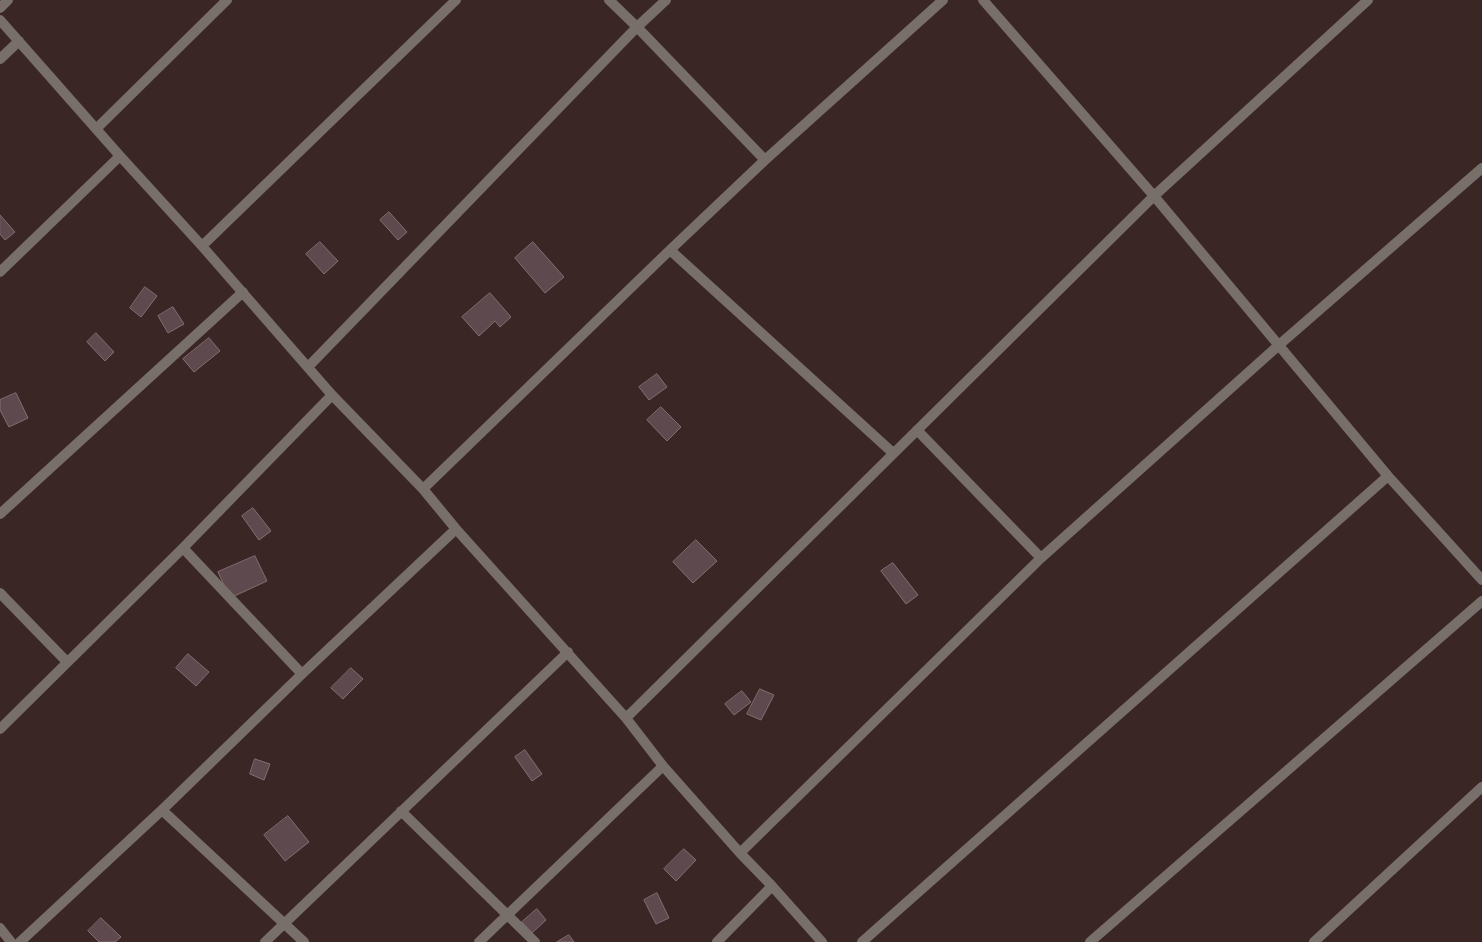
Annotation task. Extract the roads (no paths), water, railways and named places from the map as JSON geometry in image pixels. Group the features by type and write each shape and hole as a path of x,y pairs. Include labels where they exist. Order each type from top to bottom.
{"street":[{"path":"0,8 8,0"},
{"path":"96,129 227,0"},
{"path":"202,246 456,0"},
{"path":"609,0 765,160"},
{"path":"308,367 637,27 666,0"},
{"path":"423,489 765,160 943,0"},
{"path":"983,0 1154,196 1388,476 1482,580"},
{"path":"626,718 1154,196 1368,0"},
{"path":"0,20 243,292 332,395 423,489 456,529 626,718 663,766 822,942"},
{"path":"0,59 19,41"},
{"path":"0,272 120,156"},
{"path":"740,853 1041,558 1279,345 1482,168"},
{"path":"670,250 893,453"},
{"path":"0,514 243,292"},
{"path":"0,729 184,548 332,395"},
{"path":"917,430 1041,558"},
{"path":"862,942 1388,476"},
{"path":"20,942 162,810 302,674 456,529"},
{"path":"184,548 302,674"},
{"path":"0,593 67,662"},
{"path":"1090,942 1482,601"},
{"path":"265,942 568,652"},
{"path":"479,942 663,766"},
{"path":"1314,942 1482,787"},
{"path":"162,810 304,942"},
{"path":"401,811 535,942"},
{"path":"717,942 772,886"},
{"path":"0,928 11,942"}]}
